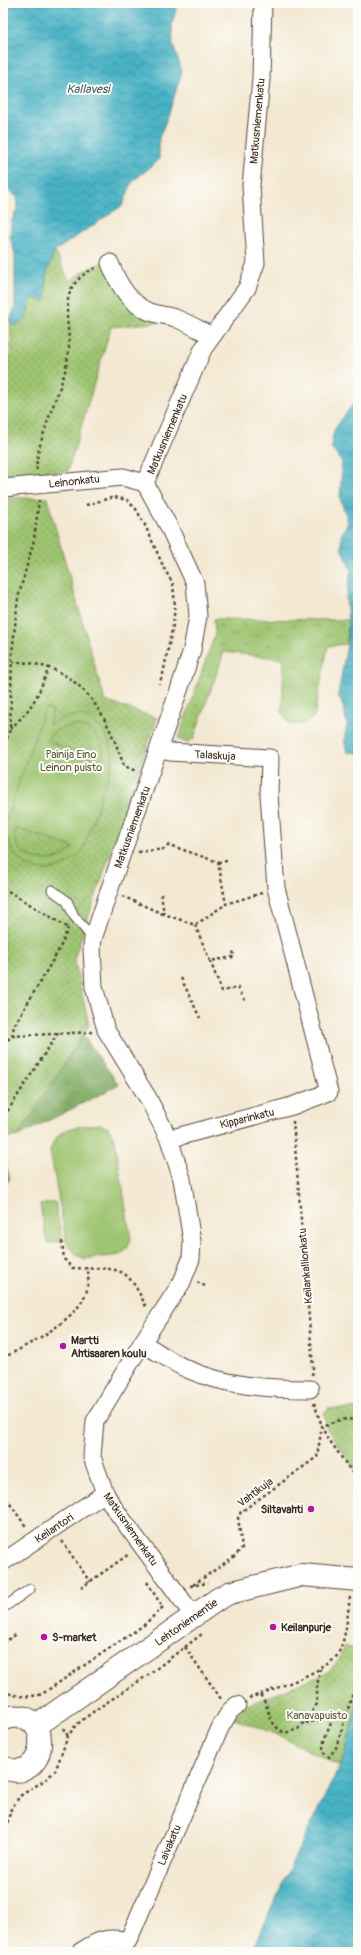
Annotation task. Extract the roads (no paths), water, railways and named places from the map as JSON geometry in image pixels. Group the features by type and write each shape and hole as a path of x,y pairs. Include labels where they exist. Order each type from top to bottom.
{"main road":[{"name":"Lehtoniementie","path":"36,1726 199,1623 229,1593 302,1575 355,1586"},
{"path":"3,1719 9,1716 24,1718 36,1726 41,1740 41,1748 35,1761 22,1769 14,1770 3,1767"}],"street":[{"name":"Matkusniemenkatu","path":"199,1623 105,1493 92,1457 95,1421 142,1343 182,1282 191,1259 192,1240 182,1179 169,1139 148,1098 106,1030 94,987 92,944 109,891 160,750 192,650 198,616 195,583 168,525 145,483 203,349 247,288 256,262 252,186 261,79 263,3"},
{"path":"110,263 116,278 123,289 138,304 147,310 175,318 212,336"},
{"name":"Leinonkatu","path":"3,488 123,476 145,483"},
{"name":"Talaskuja","path":"160,750 170,752 270,758 269,795 276,888 327,1093"},
{"name":"Kipparinkatu","path":"169,1139 292,1106 327,1093"},
{"path":"142,1343 186,1369 215,1380 274,1389 310,1389"},
{"name":"Keilantori","path":"3,1562 105,1493"},
{"name":"Laivakatu","path":"80,1952 96,1942 114,1937 128,1946 220,1728 230,1711 230,1703"}],"lane":[{"path":"52,890 67,901 74,916 92,944"},
{"path":"3,1608 30,1589"}],"water":[{"name":"Kallavesi","path":"3,3 178,3 172,24 173,44 182,71 169,113 159,138 159,160 132,182 123,205 55,251 46,276 46,299 43,301 34,298 30,301 26,319 19,324 14,325 10,319 15,308 15,254 10,237 11,222 18,208 17,197 4,187 3,178"},
{"path":"358,397 358,753 347,752 344,740 347,725 344,709 338,695 347,644 348,620 346,599 351,570 342,550 341,536 348,522 340,498 342,462 331,447 334,430"},
{"path":"358,1699 358,1952 252,1952 288,1871 344,1757"}],"place":[{"name":"Martti Ahtisaaren koulu","path":"63,1346"},
{"name":"Siltavahti","path":"311,1509"},
{"name":"Keilanpurje","path":"273,1627"},
{"name":"S-market","path":"44,1637"}],"park label":[{"name":"Painija Eino Leinon puisto","path":"71,760"},
{"name":"Kanavapuisto","path":"317,1715"}]}
